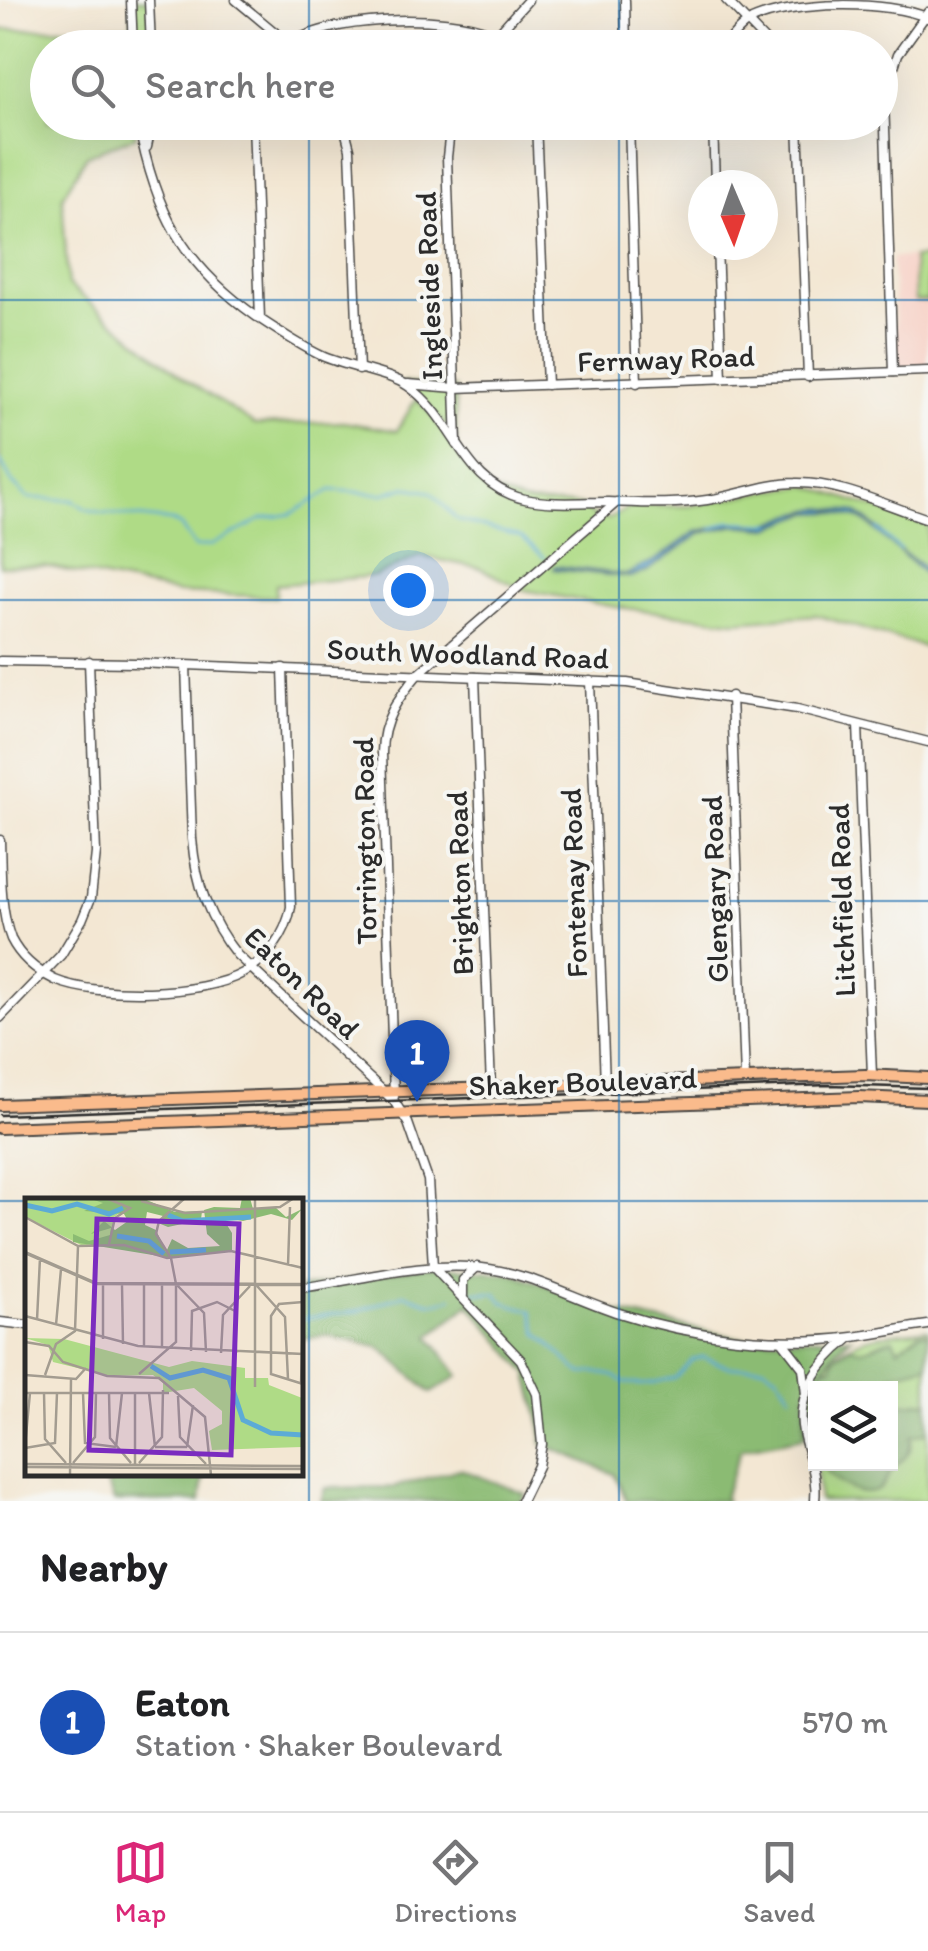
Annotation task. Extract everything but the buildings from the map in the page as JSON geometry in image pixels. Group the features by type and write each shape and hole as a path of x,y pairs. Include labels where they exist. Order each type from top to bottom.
{"main road":[{"name":"Shaker Boulevard","path":"0,1105 391,1095 872,1075 928,1078"},
{"name":"Shaker Boulevard","path":"0,1128 859,1097 928,1100"}],"street":[{"path":"131,0 132,30"},
{"path":"149,0 150,30"},
{"path":"236,0 271,30"},
{"path":"500,30 528,0"},
{"path":"624,0 625,30"},
{"path":"726,0 756,30"},
{"path":"740,30 748,21 790,10 846,5 927,15 898,54"},
{"path":"331,30 374,22 438,23 481,30"},
{"name":"Fernway Road","path":"143,140 156,194 176,237 206,275 303,347 405,384 455,388 546,386 928,371"},
{"path":"146,152 148,140"},
{"path":"254,140 260,318"},
{"path":"348,140 358,370"},
{"name":"Ingleside Road","path":"449,140 457,449"},
{"path":"537,140 546,386"},
{"path":"630,140 638,383"},
{"path":"714,140 715,170"},
{"path":"799,140 808,376"},
{"path":"885,140 892,372"},
{"path":"718,260 722,379"},
{"path":"405,384 430,404 448,428 457,449 486,482 522,498 692,502 807,483 928,520"},
{"name":"Torrington Road","path":"391,1095 384,729 394,704 418,674 617,502"},
{"name":"South Woodland Road","path":"0,661 89,661 590,681 731,696 928,742"},
{"path":"0,1018 61,955 82,920 95,875 89,661"},
{"name":"Eaton Road","path":"186,665 192,840 197,878 214,923 250,968 391,1095 413,1136 428,1180 434,1267"},
{"path":"0,840 3,910 9,935 44,974 76,986 144,991 210,984 250,968 281,936 290,907 283,668"},
{"name":"Brighton Road","path":"475,676 490,1088"},
{"name":"Fontenay Road","path":"590,681 605,1084"},
{"name":"Glengary Road","path":"731,696 745,1079"},
{"name":"Litchfield Road","path":"858,724 872,1075"},
{"path":"434,1267 521,1360 537,1394 542,1444 538,1466 522,1501"},
{"path":"302,1288 434,1267 477,1267 539,1281 620,1313 660,1324 744,1339 852,1337 928,1325"},
{"path":"464,1299 463,1280 477,1267"},
{"path":"0,1322 25,1325"},
{"path":"806,1394 820,1365 852,1337"},
{"path":"781,1340 803,1368 806,1394 802,1426 816,1476 815,1501"}],"shaded area":[{"path":"928,256 928,368 898,368 892,258"}],"green space":[{"path":"131,0 149,0 150,30 132,30"},
{"path":"128,26 128,30 30,30 30,140 126,140 87,155 62,197 68,285 182,377 255,425 343,422 397,431 416,399 470,471 499,493 528,503 583,506 592,515 609,519 632,506 690,506 808,486 928,525 928,648 816,615 735,621 616,607 524,590 480,568 420,556 375,576 276,585 276,597 179,593 45,566 0,566 0,30"},
{"path":"928,257 928,301 915,301 913,258"},
{"path":"405,383 455,388 457,449 448,428"},
{"path":"433,1267 510,1272 620,1313 744,1339 851,1337 837,1349 814,1381 808,1381 804,1437 741,1449 724,1497 726,1501 627,1501 614,1474 542,1444 528,1374 469,1304 430,1336 459,1376 431,1393 380,1347 325,1335 302,1339 302,1288"},
{"path":"928,1329 928,1501 819,1501 817,1471 898,1471 898,1381 818,1381 842,1350 879,1335"},
{"path":"920,1333 928,1333 928,1365 890,1375 886,1381 817,1381 825,1367 832,1367 835,1357 852,1347 867,1349 893,1339 898,1349"},
{"path":"928,1401 928,1432 912,1436 909,1451 898,1464 898,1405"},
{"path":"460,1469 526,1494 521,1501 321,1501 325,1488 394,1487"},
{"path":"827,1471 891,1471 880,1489 864,1493"},
{"path":"104,1476 204,1476 201,1501 114,1501"}],"water":[{"path":"820,508 856,512 887,540 857,517 808,513 769,528 736,525 701,533 645,572 630,577 554,569 555,566 626,575 696,532 736,523 767,525"},
{"path":"893,546 928,571 928,577"}],"waterway":[{"path":"0,460 12,482 28,498 73,500 86,509 104,513 171,521 180,525 195,547 212,545 262,519 291,514 331,490 383,494 405,487 431,492 457,520 521,537 545,558"},
{"path":"712,529 729,522 771,524"},
{"path":"877,529 900,550"},
{"path":"473,1292 496,1293 503,1302 532,1311 538,1334 582,1374 594,1372 641,1385 675,1378 692,1360 702,1357 730,1367 763,1366 777,1375 791,1395"},
{"path":"302,1319 358,1311 405,1294 434,1302 452,1297"}],"tram line":[{"path":"0,1115 829,1085 928,1088"}],"place":[{"name":"Eaton","path":"417,1102"}]}
